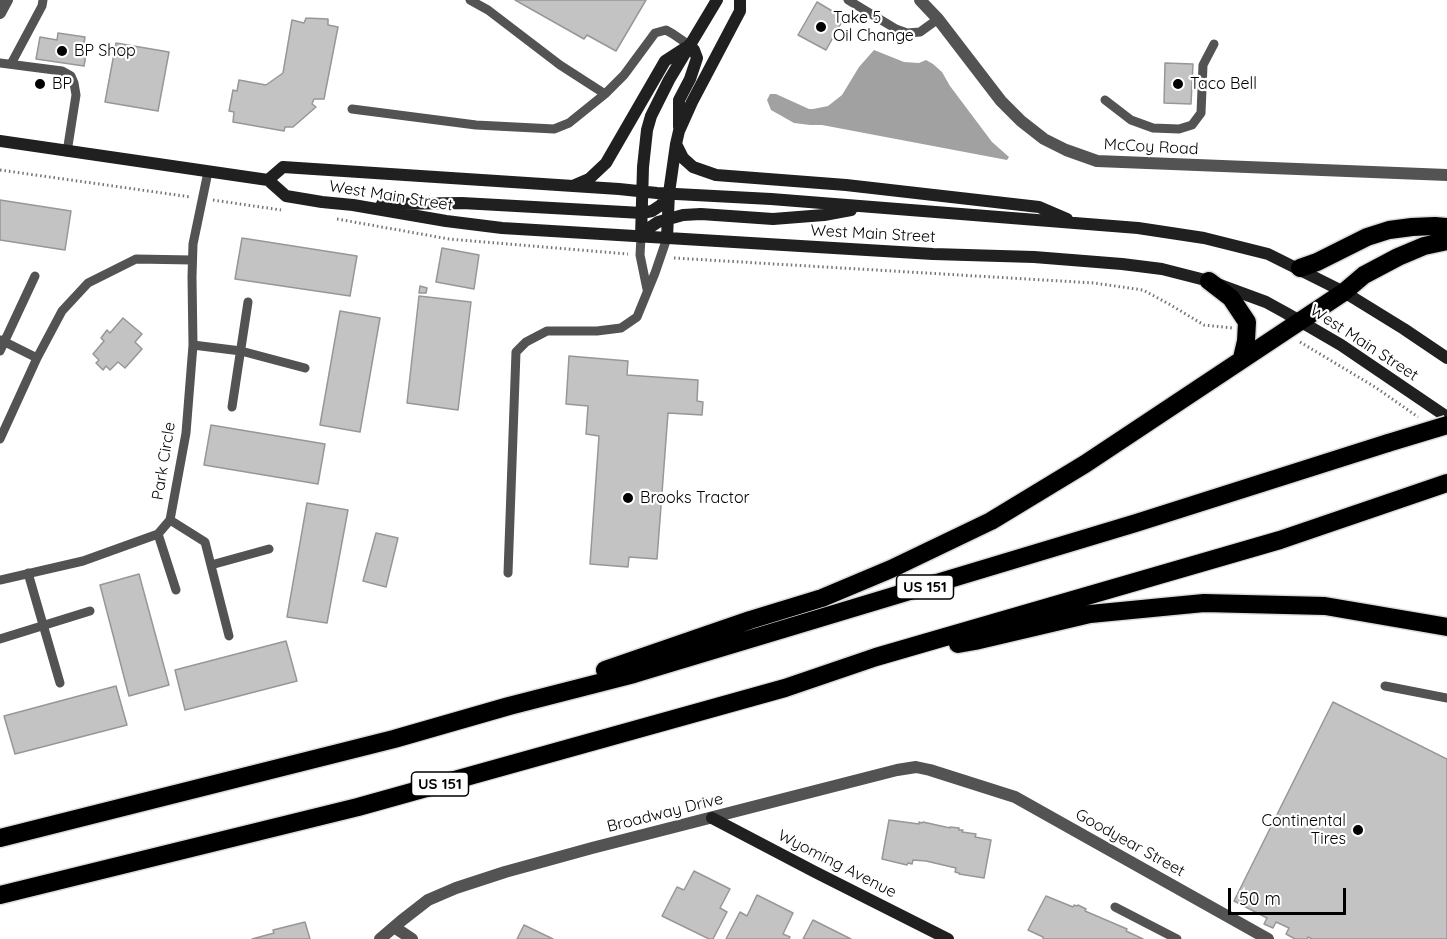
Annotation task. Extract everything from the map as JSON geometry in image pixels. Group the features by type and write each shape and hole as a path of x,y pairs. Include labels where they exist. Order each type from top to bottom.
{"highway":[{"path":"1300,268 1367,237 1389,230 1447,227"},
{"path":"459,721 750,620 822,598 891,569 991,522 1085,464 1279,333 1344,292 1364,275 1424,246 1447,241"},
{"path":"1209,281 1231,298 1247,322 1242,358"},
{"name":"US 151","path":"0,838 394,739 634,674 1136,523 1447,425"},
{"name":"US 151","path":"0,896 369,804 785,688 876,657 1280,540 1447,483"},
{"path":"876,657 975,641 1090,614 1203,603 1325,606 1447,627"}],"main road":[{"path":"641,237 645,150 651,116 688,45 717,0"},
{"path":"740,0 740,11 692,102 678,138 683,158 693,167 716,175 846,185 1039,207 1076,223"},
{"path":"667,237 669,193 678,138 679,100 690,79 697,58 694,50 688,45"},
{"path":"572,186 590,179 606,164 665,61 688,45"},
{"name":"West Main Street","path":"0,141 268,180 286,196 353,205 446,222 502,228 767,245 1034,257 1162,269 1209,281 1266,302 1341,345 1447,417"},
{"name":"West Main Street","path":"268,180 283,167 771,199 1138,228 1204,238 1268,254 1344,292 1447,358"},
{"path":"353,205 462,203 642,213 652,211 661,205 669,193"},
{"path":"641,237 658,222 701,214 773,219 824,215 868,207"},
{"name":"Wyoming Avenue","path":"712,818 948,939"}],"street":[{"path":"0,13 7,0"},
{"name":"McCoy Road","path":"920,0 938,19 1001,101 1021,121 1066,150 1097,161 1447,175"},
{"name":"Broadway Drive","path":"380,939 428,900 505,872 897,770 916,767 972,783"},
{"name":"Goodyear Street","path":"972,783 1015,797 1268,939"},
{"path":"394,927 412,939"}],"lane":[{"path":"11,64 43,0"},
{"path":"470,0 488,10 560,65 605,94"},
{"path":"848,0 896,29 907,33 920,32 938,19"},
{"path":"352,109 476,125 554,129 569,123 605,94 624,75 660,30 666,30 688,45"},
{"path":"1105,100 1131,120 1153,128 1179,129 1192,125 1201,113 1203,64 1214,44"},
{"path":"0,63 62,71 71,76 75,94 67,152"},
{"name":"Park Circle","path":"0,580 83,561 158,534 170,520 186,433 193,345 193,244 207,172"},
{"path":"641,237 640,255 647,289"},
{"path":"508,573 516,352 526,342 547,331 597,331 621,328 637,317 667,237"},
{"path":"0,440 37,358 62,311 88,283 136,259 192,260"},
{"path":"0,351 2,341 35,276"},
{"path":"232,407 249,302"},
{"path":"2,341 37,358"},
{"path":"193,345 241,351 305,368"},
{"path":"170,520 205,542 229,636"},
{"path":"158,534 176,590"},
{"path":"211,565 269,549"},
{"path":"28,573 60,683"},
{"path":"0,639 90,611"},
{"path":"1385,686 1447,698"},
{"path":"1115,907 1177,939"}],"path":[{"path":"0,170 290,211"},
{"path":"335,218 449,239 640,255"},
{"path":"659,257 1094,283 1143,290 1204,325 1247,330"},
{"path":"1279,333 1330,360 1421,419"}],"shaded area":[{"path":"874,50 904,62 919,63 926,60 933,64 942,72 992,142 1009,157 1007,160 822,125 794,123 771,110 767,100 770,94 776,94 809,109 828,106 842,95 859,67"}],"building":[{"path":"515,0 646,0 616,51 587,35 584,39"},
{"name":"Take 5 Oil Change","path":"817,2 844,18 826,50 798,35"},
{"path":"306,18 328,19 328,25 338,27 324,99 314,99 312,104 316,107 293,127 285,127 284,131 233,122 234,112 229,111 233,90 237,91 239,80 266,85 283,73 292,20 304,23"},
{"name":"BP Shop","path":"58,33 85,37 84,44 88,44 84,66 36,59 40,37 57,40"},
{"path":"116,43 169,52 158,111 105,102"},
{"name":"Taco Bell","path":"1165,63 1193,64 1191,104 1164,103"},
{"path":"0,200 71,211 65,250 0,240"},
{"path":"242,238 357,256 350,296 235,279"},
{"path":"442,248 479,255 474,289 436,282"},
{"path":"420,286 427,288 426,293 419,293"},
{"path":"419,296 471,302 458,410 407,403"},
{"path":"340,311 380,318 360,432 320,425"},
{"path":"123,318 142,334 135,342 142,349 125,368 118,362 110,370 106,366 103,370 96,363 99,360 93,354 104,341 101,338 107,330 110,333"},
{"name":"Brooks Tractor","path":"569,356 628,361 627,375 698,380 697,401 703,402 702,415 668,413 657,559 629,557 628,567 590,564 599,436 586,434 588,406 566,404"},
{"path":"211,425 325,444 318,484 204,465"},
{"path":"307,503 348,510 327,623 287,617"},
{"path":"376,533 398,538 386,587 363,581"},
{"path":"139,574 169,685 129,696 100,585"},
{"path":"286,641 297,681 185,710 175,670"},
{"path":"116,686 127,725 15,754 4,716"},
{"name":"Continental Tires","path":"1333,702 1447,759 1447,939 1312,939 1308,937 1307,939 1295,939 1286,934 1289,928 1276,922 1273,928 1264,924 1267,918 1234,901"},
{"path":"889,820 919,824 923,822 959,828 963,830 962,832 976,834 975,837 991,840 984,878 959,874 955,872 956,868 926,861 913,860 912,864 907,865 882,859"},
{"path":"694,871 730,889 720,908 727,912 713,939 662,916 677,887 684,890"},
{"path":"757,895 793,913 783,934 790,937 789,939 726,939 740,912 747,916"},
{"path":"1046,896 1073,907 1078,905 1086,909 1085,911 1127,929 1126,931 1143,939 1043,939 1028,930"},
{"path":"813,920 851,939 803,939"},
{"path":"305,922 310,939 252,939 274,933 273,930"},
{"path":"524,925 553,939 517,939"}],"place":[{"name":"Take 5 Oil Change","path":"821,27"},
{"name":"BP Shop","path":"62,51"},
{"name":"BP","path":"40,84"},
{"name":"Taco Bell","path":"1178,84"},
{"name":"Brooks Tractor","path":"628,498"},
{"name":"Continental Tires","path":"1358,830"}]}
